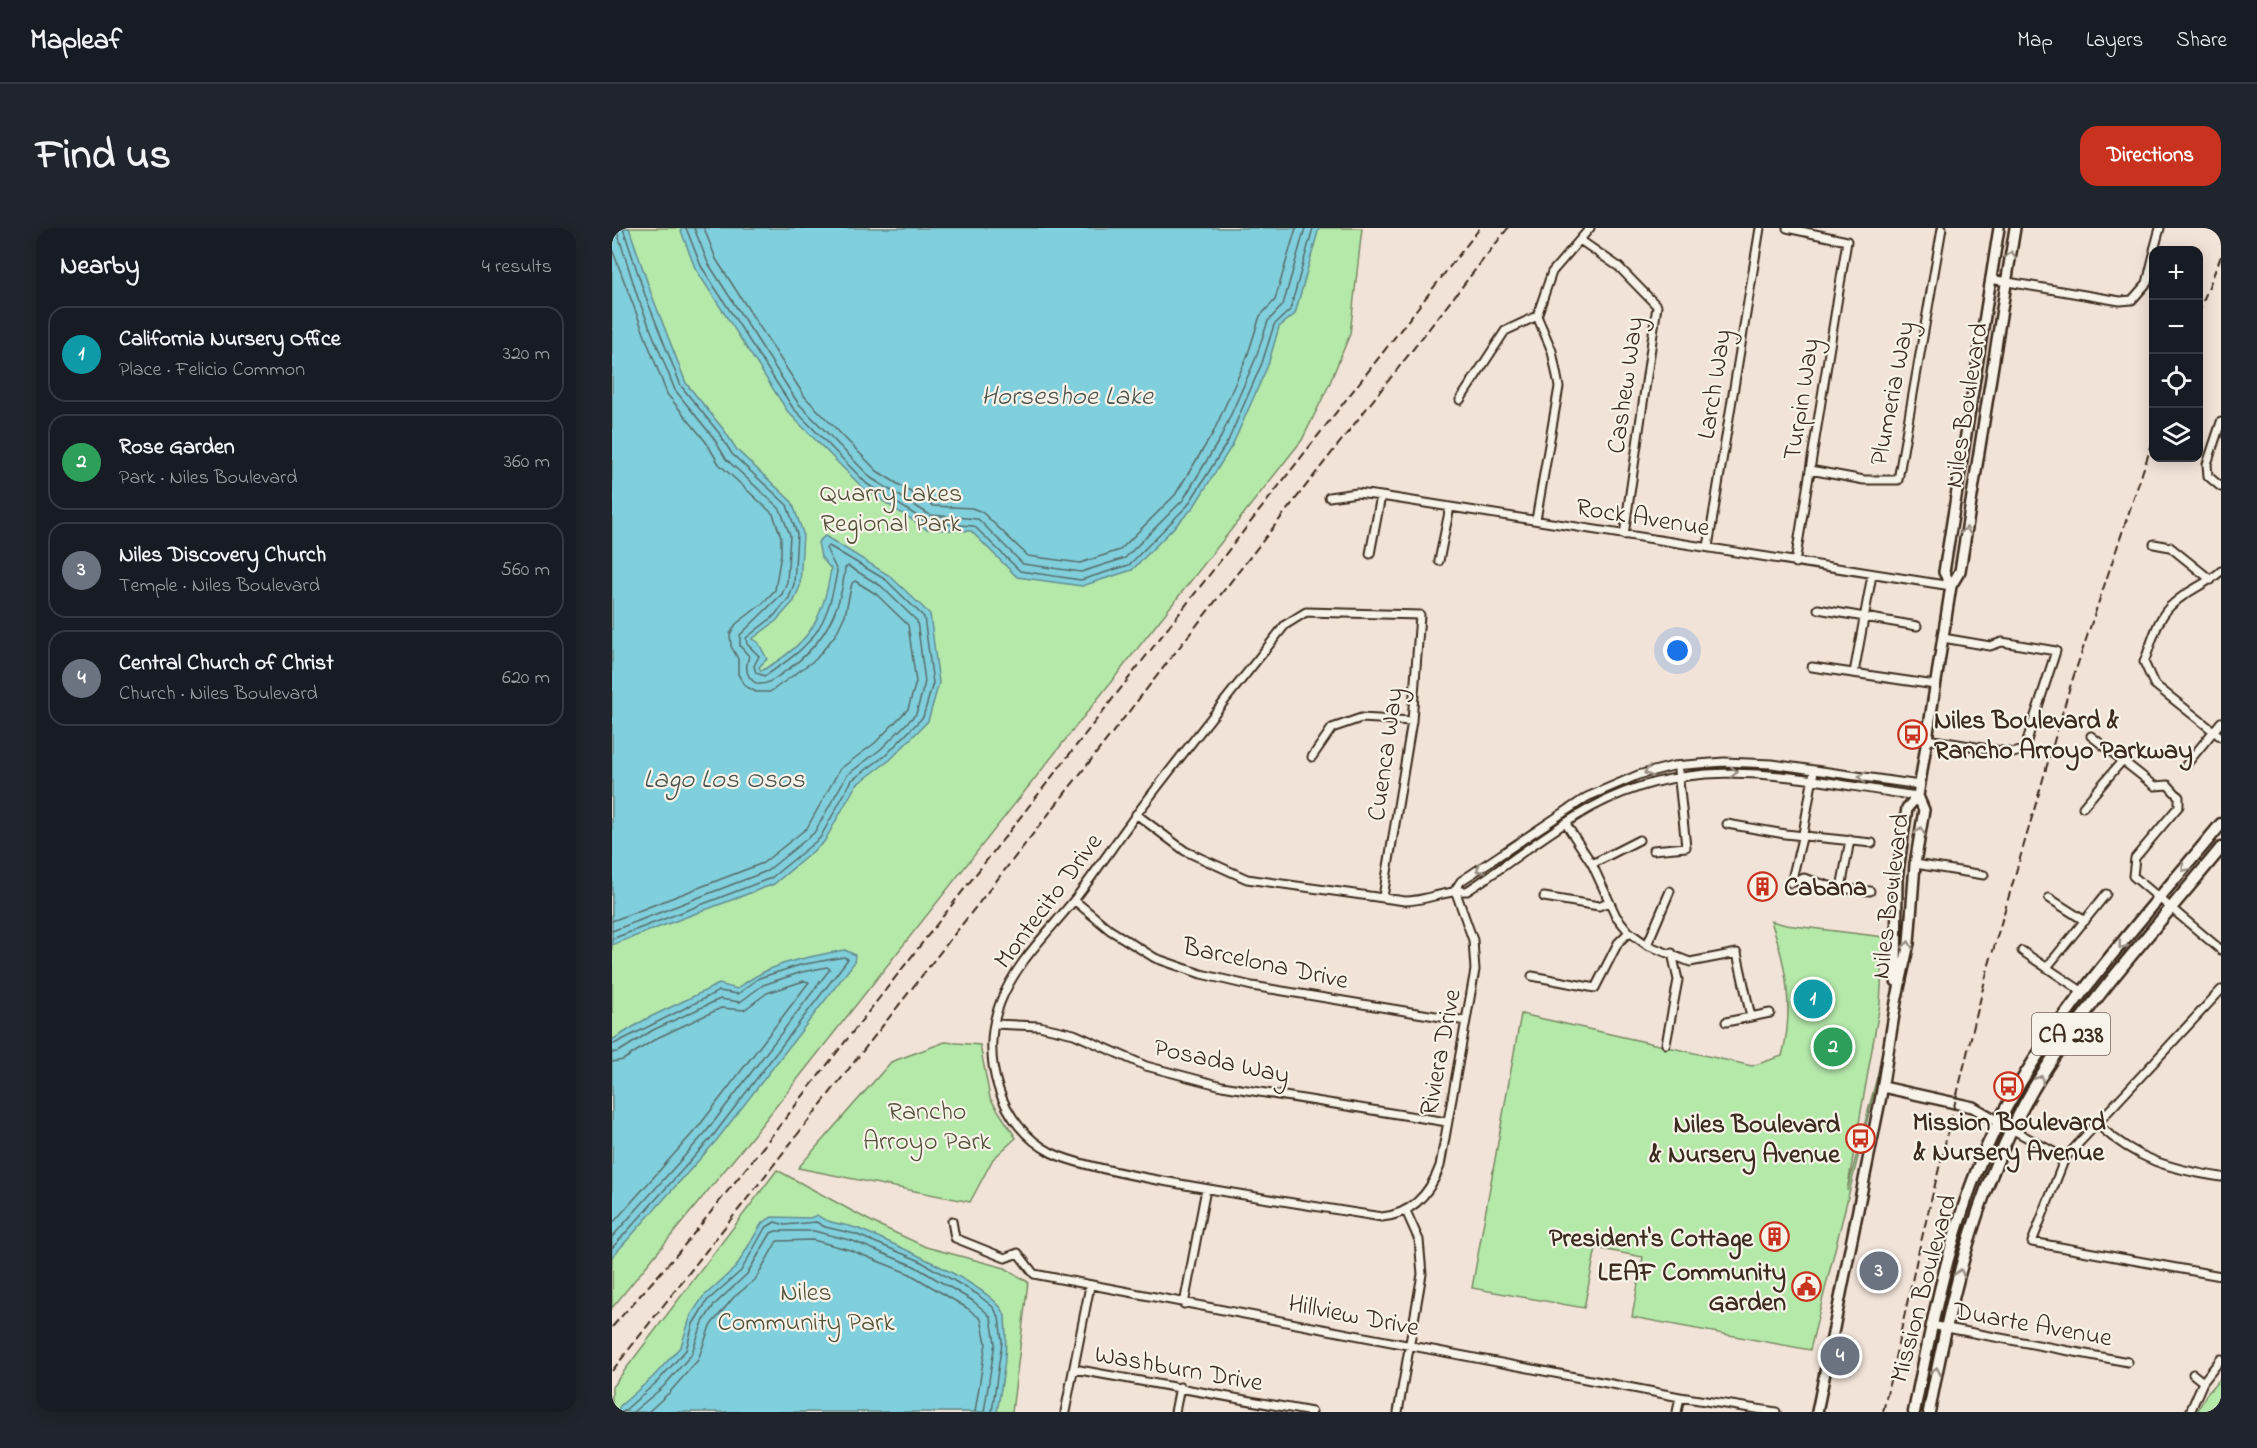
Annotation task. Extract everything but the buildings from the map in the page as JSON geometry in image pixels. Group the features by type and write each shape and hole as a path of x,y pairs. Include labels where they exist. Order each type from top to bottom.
{"main road":[{"name":"Niles Boulevard","path":"1950,586 1944,572 1999,228"},
{"name":"Niles Boulevard","path":"1817,1412 1883,1087 1896,1002 1909,943 1915,864 1924,810 1918,796 1950,586 1960,571 2015,228"},
{"name":"Niles Boulevard","path":"1896,1002 1897,879 1907,808 1918,796"},
{"name":"Mission Boulevard","path":"1914,1412 1931,1325 1969,1194 1999,1122 2035,1060 2083,992 2221,824"},
{"name":"Mission Boulevard","path":"1929,1412 1946,1330 1975,1223 2013,1130 2049,1065 2094,1003 2221,848"},
{"path":"1883,1087 1973,1107 2013,1130"}],"street":[{"path":"1536,520 1559,387 1552,351 1537,316 1552,272 1590,228"},
{"name":"Larch Way","path":"1708,547 1760,228"},
{"name":"Turpin Way","path":"1787,228 1847,241 1795,563"},
{"name":"Plumeria Way","path":"1810,470 1864,480 1898,480 1942,228"},
{"path":"2156,246 2160,228"},
{"name":"Cashew Way","path":"1580,240 1619,267 1657,306 1624,535"},
{"path":"1990,279 2120,301 2132,300 2147,283 2149,274"},
{"path":"1460,400 1505,331 1537,316"},
{"path":"2221,422 2207,464 2208,476 2221,487"},
{"name":"Rock Avenue","path":"1329,497 1357,493 1381,496 1950,586"},
{"path":"1370,554 1381,496"},
{"path":"1439,561 1450,507"},
{"path":"2154,543 2170,547 2211,580"},
{"path":"2221,571 2211,580 2173,603 2160,620 2144,662 2154,684 2221,737"},
{"path":"1854,674 1872,575"},
{"path":"1818,609 1917,626"},
{"name":"Montecito Drive","path":"1406,1211 1382,1217 1206,1189 1120,1173 1052,1153 1021,1129 1000,1094 991,1058 994,1024 999,1004 1015,970 1074,900 1136,814 1285,625 1306,612 1420,615"},
{"name":"Cuenca Way","path":"1383,897 1412,721 1420,615"},
{"path":"1927,739 2013,753 2024,750 2056,651 2002,642 1990,646 1942,638"},
{"path":"1812,667 1935,685"},
{"path":"1312,757 1332,728 1361,718 1412,721"},
{"path":"2186,765 2221,722"},
{"path":"2091,736 2155,786 2168,785 2179,797 2179,806 2135,858 2133,876 2221,951"},
{"path":"2083,807 2122,761"},
{"path":"1455,890 1461,881 1587,797 1638,775 1678,766 1749,762 1920,784"},
{"path":"1653,850 1686,848 1678,766"},
{"path":"1814,771 1803,834 1791,883 1804,878 1840,888 1870,891"},
{"path":"1136,814 1185,851 1247,879 1421,901 1455,890 1467,891 1566,824 1624,792 1678,776 1730,772 1918,796"},
{"path":"1566,824 1592,864 1608,902 1629,932 1647,945 1690,962 1737,953 1751,1017"},
{"path":"1727,824 1785,834 1803,834 1872,843"},
{"path":"1592,864 1639,840"},
{"path":"1840,888 1850,840"},
{"path":"1915,864 1984,875"},
{"name":"Riviera Drive","path":"1406,1211 1426,1194 1440,1166 1475,970 1473,940 1455,890"},
{"path":"1647,945 1670,891"},
{"path":"2048,966 2106,894"},
{"path":"1544,897 1599,906 1608,902"},
{"path":"2049,898 2085,921"},
{"name":"Barcelona Drive","path":"1074,900 1110,930 1155,958 1201,975 1252,986 1466,1021"},
{"path":"1532,975 1596,988 1618,943 1629,932"},
{"path":"2022,951 2048,966 2083,992"},
{"path":"1666,1044 1678,980 1672,953"},
{"path":"2221,990 2065,1158 2032,1242 2221,1276"},
{"path":"1726,1022 1770,1012"},
{"name":"Posada Way","path":"994,1024 1039,1026 1074,1034 1146,1066 1222,1086 1447,1122"},
{"path":"2098,1125 2122,1146 2150,1160 2182,1171 2221,1177"},
{"path":"2013,1130 2065,1158"},
{"path":"1185,1304 1206,1189"},
{"path":"1398,1412 1422,1274 1419,1240 1406,1211"},
{"name":"Hillview Drive","path":"952,1221 955,1238 1005,1258 1018,1253 1034,1274 1408,1346 1776,1412"},
{"path":"1065,1412 1090,1286"},
{"name":"Duarte Avenue","path":"1931,1325 1946,1330 2128,1362"},
{"path":"2190,1412 2203,1382 2221,1359"},
{"name":"Washburn Drive","path":"1074,1369 1308,1412"},
{"path":"2193,1374 2203,1382"},
{"path":"1175,1412 1180,1387"},
{"path":"1677,1412 1680,1396"}],"green space":[{"name":"Quarry Lakes Regional Park","path":"612,228 1362,228 1350,334 1329,385 1302,440 751,1138 612,1308"},
{"path":"1771,921 1786,925 1884,937 1880,1004 1847,1191 1891,1024 1810,1350 1632,1317 1643,1257 1596,1248 1584,1308 1472,1288 1521,1014 1752,1066 1782,1056 1786,1039 1787,988 1781,954"},
{"name":"Rancho Arroyo Park","path":"945,1042 980,1045 990,1098 1016,1138 993,1159 970,1202 798,1168 891,1062"},
{"name":"Niles Community Park","path":"777,1170 874,1223 926,1247 1005,1268 1028,1282 1012,1412 612,1412 612,1387"},
{"path":"2221,1378 2221,1412 2197,1412 2206,1395"}],"water":[{"name":"Lago Los Osos","path":"612,228 629,228 686,383 737,450 792,502 803,533 800,586 794,601 776,621 752,639 758,642 767,659 759,667 761,671 802,641 818,617 828,587 831,569 821,557 818,542 825,536 890,576 930,614 939,683 928,721 890,760 856,785 824,842 774,884 612,945"},
{"name":"Horseshoe Lake","path":"680,228 1319,228 1295,314 1279,327 1268,365 1233,444 1193,508 1132,570 1082,586 1017,577 971,531 926,529 863,488 788,412 695,268"},
{"path":"845,950 855,955 854,963 716,1141 612,1257 612,1040 646,1019 719,984 737,989 762,973 788,962"},
{"name":"Niles Community Park","path":"817,1215 827,1221 859,1229 941,1267 985,1293 999,1306 1005,1317 1006,1342 997,1412 617,1412 620,1406 653,1377 681,1346 691,1315 703,1297 736,1267 762,1223 772,1217 810,1218"}],"railway":[{"path":"612,1327 678,1253 763,1147 1480,228"},
{"path":"612,1371 1508,228"},
{"path":"2203,301 2221,256"},
{"path":"1883,1412 1918,1254 1988,968 2069,690 2149,453"}],"place":[{"name":"Niles Boulevard & Rancho Arroyo Parkway","path":"1913,734"},
{"name":"Cabana","path":"1763,886"},
{"name":"California Nursery Office","path":"1813,999"},
{"name":"Rose Garden","path":"1833,1047"},
{"name":"Mission Boulevard & Nursery Avenue","path":"2009,1087"},
{"name":"Niles Boulevard & Nursery Avenue","path":"1861,1138"},
{"name":"President's Cottage","path":"1774,1237"},
{"name":"Niles Discovery Church","path":"1879,1271"},
{"name":"LEAF Community Garden","path":"1807,1286"},
{"name":"Central Church of Christ","path":"1840,1356"}]}
